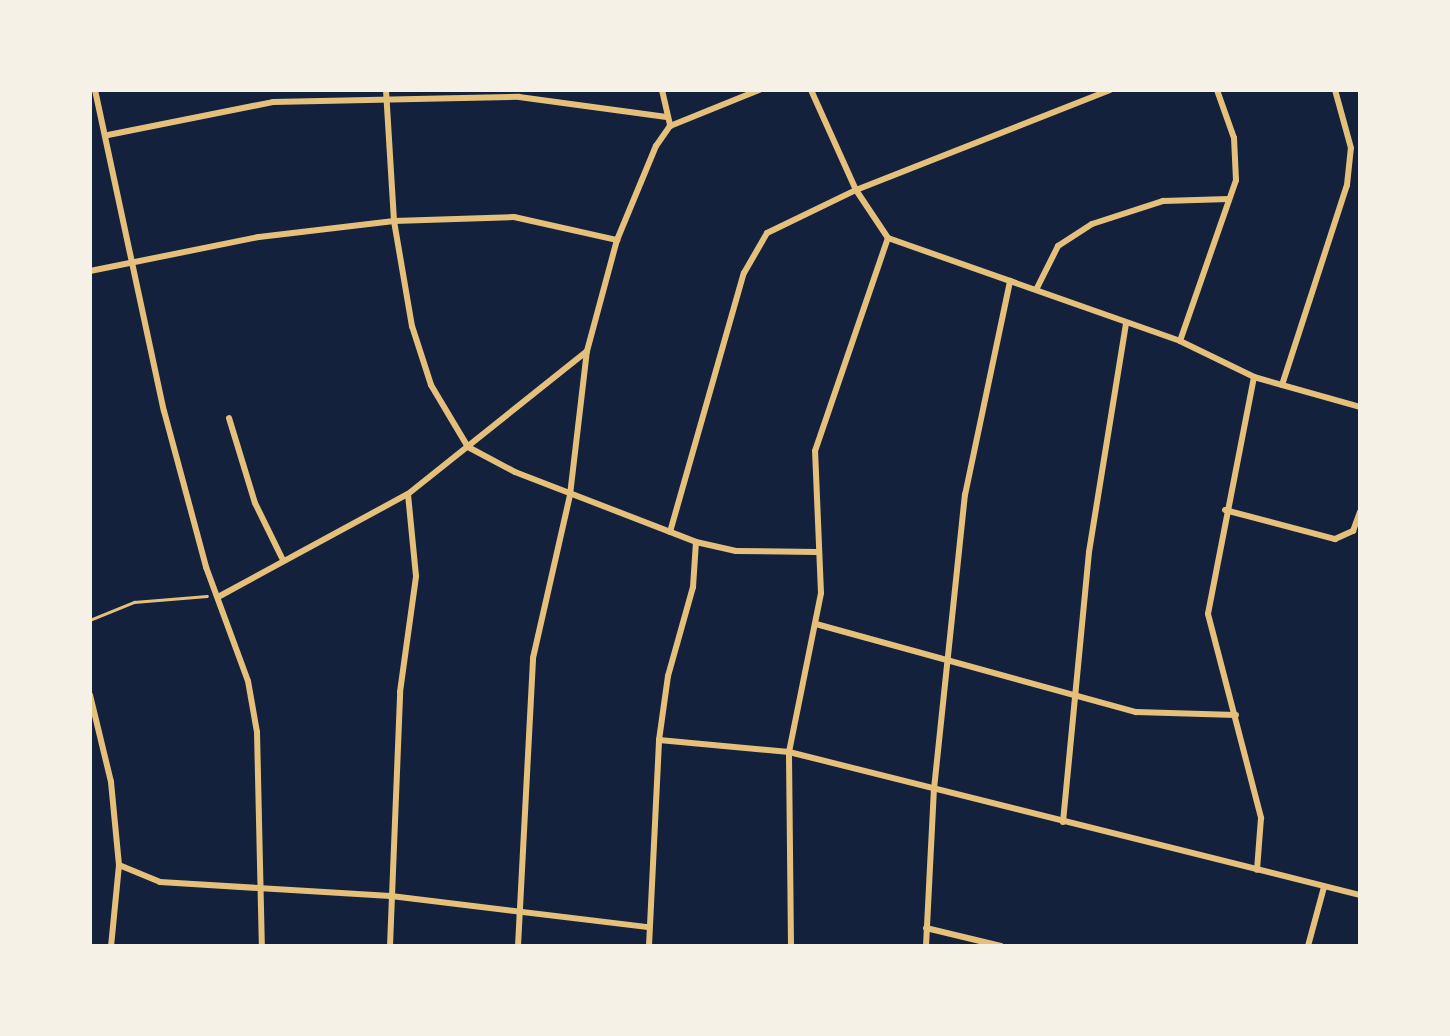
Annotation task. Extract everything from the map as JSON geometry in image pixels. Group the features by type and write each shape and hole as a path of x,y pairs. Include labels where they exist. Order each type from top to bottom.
{"street":[{"path":"95,90 108,134 164,411 257,732 262,946"},
{"path":"270,90 272,102"},
{"path":"662,90 670,126"},
{"path":"518,946 533,658 570,495 587,351 617,240 670,126 758,90"},
{"path":"812,90 856,190 888,238 1180,342 1254,376 1360,406"},
{"path":"670,533 752,249 767,232 856,190 1110,90"},
{"path":"1180,342 1228,200 1236,161 1217,90"},
{"path":"1282,385 1347,185 1351,148 1336,90"},
{"path":"108,134 272,102 385,94 520,94 667,117"},
{"path":"385,94 394,221 412,326 431,384 468,447 570,495 696,542 736,551 817,552"},
{"path":"1036,288 1058,246 1092,224 1163,201 1228,200"},
{"path":"90,270 260,237 394,221 514,217 617,240"},
{"path":"790,946 789,752 816,624 815,451 822,417 888,238"},
{"path":"926,946 945,660 966,495 1010,281"},
{"path":"1063,822 1072,690 1126,324"},
{"path":"218,597 282,558 408,494 587,351"},
{"path":"1254,376 1225,510 1208,614 1261,818 1257,870"},
{"path":"229,418 256,502 282,558"},
{"path":"390,946 400,692 416,576 408,494"},
{"path":"1225,510 1335,538 1353,531 1360,512"},
{"path":"649,946 659,740 668,676 693,587 696,542"},
{"path":"816,624 1072,690 1136,712 1236,715"},
{"path":"90,695 111,782 118,865 111,946"},
{"path":"659,740 789,752 1360,896"},
{"path":"118,865 160,882 260,885 392,896 648,927"},
{"path":"1308,946 1324,887"},
{"path":"926,928 1001,946"}],"path":[{"path":"90,620 134,602 218,597"}]}
